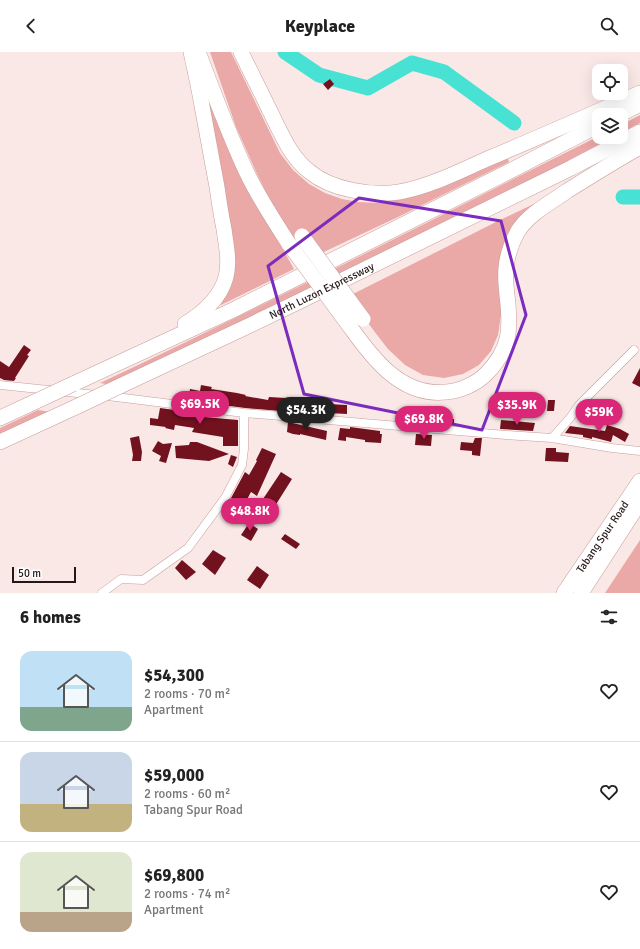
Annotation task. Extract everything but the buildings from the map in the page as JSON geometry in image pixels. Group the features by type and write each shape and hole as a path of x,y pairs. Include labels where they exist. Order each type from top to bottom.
{"highway":[{"path":"104,369 197,316 214,301 226,276 228,253 191,52"},
{"path":"198,52 235,148 258,195 295,240 357,323 362,343 389,372 407,386 416,389 440,393 452,392 475,382 496,362 507,340 510,326 506,268 510,249 518,231 539,209 640,147"},
{"path":"241,52 284,139 295,156 304,166 317,177 339,187 370,193 400,192 441,179 640,93"},
{"path":"628,110 640,104"},
{"name":"North Luzon Expressway","path":"0,418 234,309 501,176 592,129"},
{"name":"North Luzon Expressway","path":"0,442 278,312 564,172 640,132"},
{"name":"Tabang Spur Road","path":"564,593 640,481"},
{"name":"Tabang Spur Road","path":"581,593 640,502"}],"street":[{"path":"552,438 579,406 634,350"},
{"path":"0,385 116,397 244,413 552,438 640,451"},
{"path":"102,593 121,579 142,580 188,548 225,498 242,464 244,448 244,413"}],"highlighted area":[{"path":"359,198 501,221 526,315 482,430 304,394 268,266"}],"shaded area":[{"path":"210,52 231,52 280,153 293,170 309,184 325,193 342,199 358,202 379,203 410,195 507,156 509,162 311,258 293,237 276,212 257,174 236,127"},
{"path":"206,90 276,237 294,269 221,305 219,303 224,296"},
{"path":"640,115 640,123 628,129 628,121"},
{"path":"592,140 592,144 600,144 547,172 112,385 100,383 288,292"},
{"path":"538,202 523,217 501,290 501,315 498,335 491,351 479,365 463,374 444,378 423,375 405,365 388,349 349,296 500,220"},
{"path":"38,410 51,412 0,436 0,428"},
{"path":"640,540 640,593 605,593"}],"waterway":[{"path":"285,52 319,75 368,88 412,63 444,72 514,123"},
{"path":"623,197 640,197"}]}
